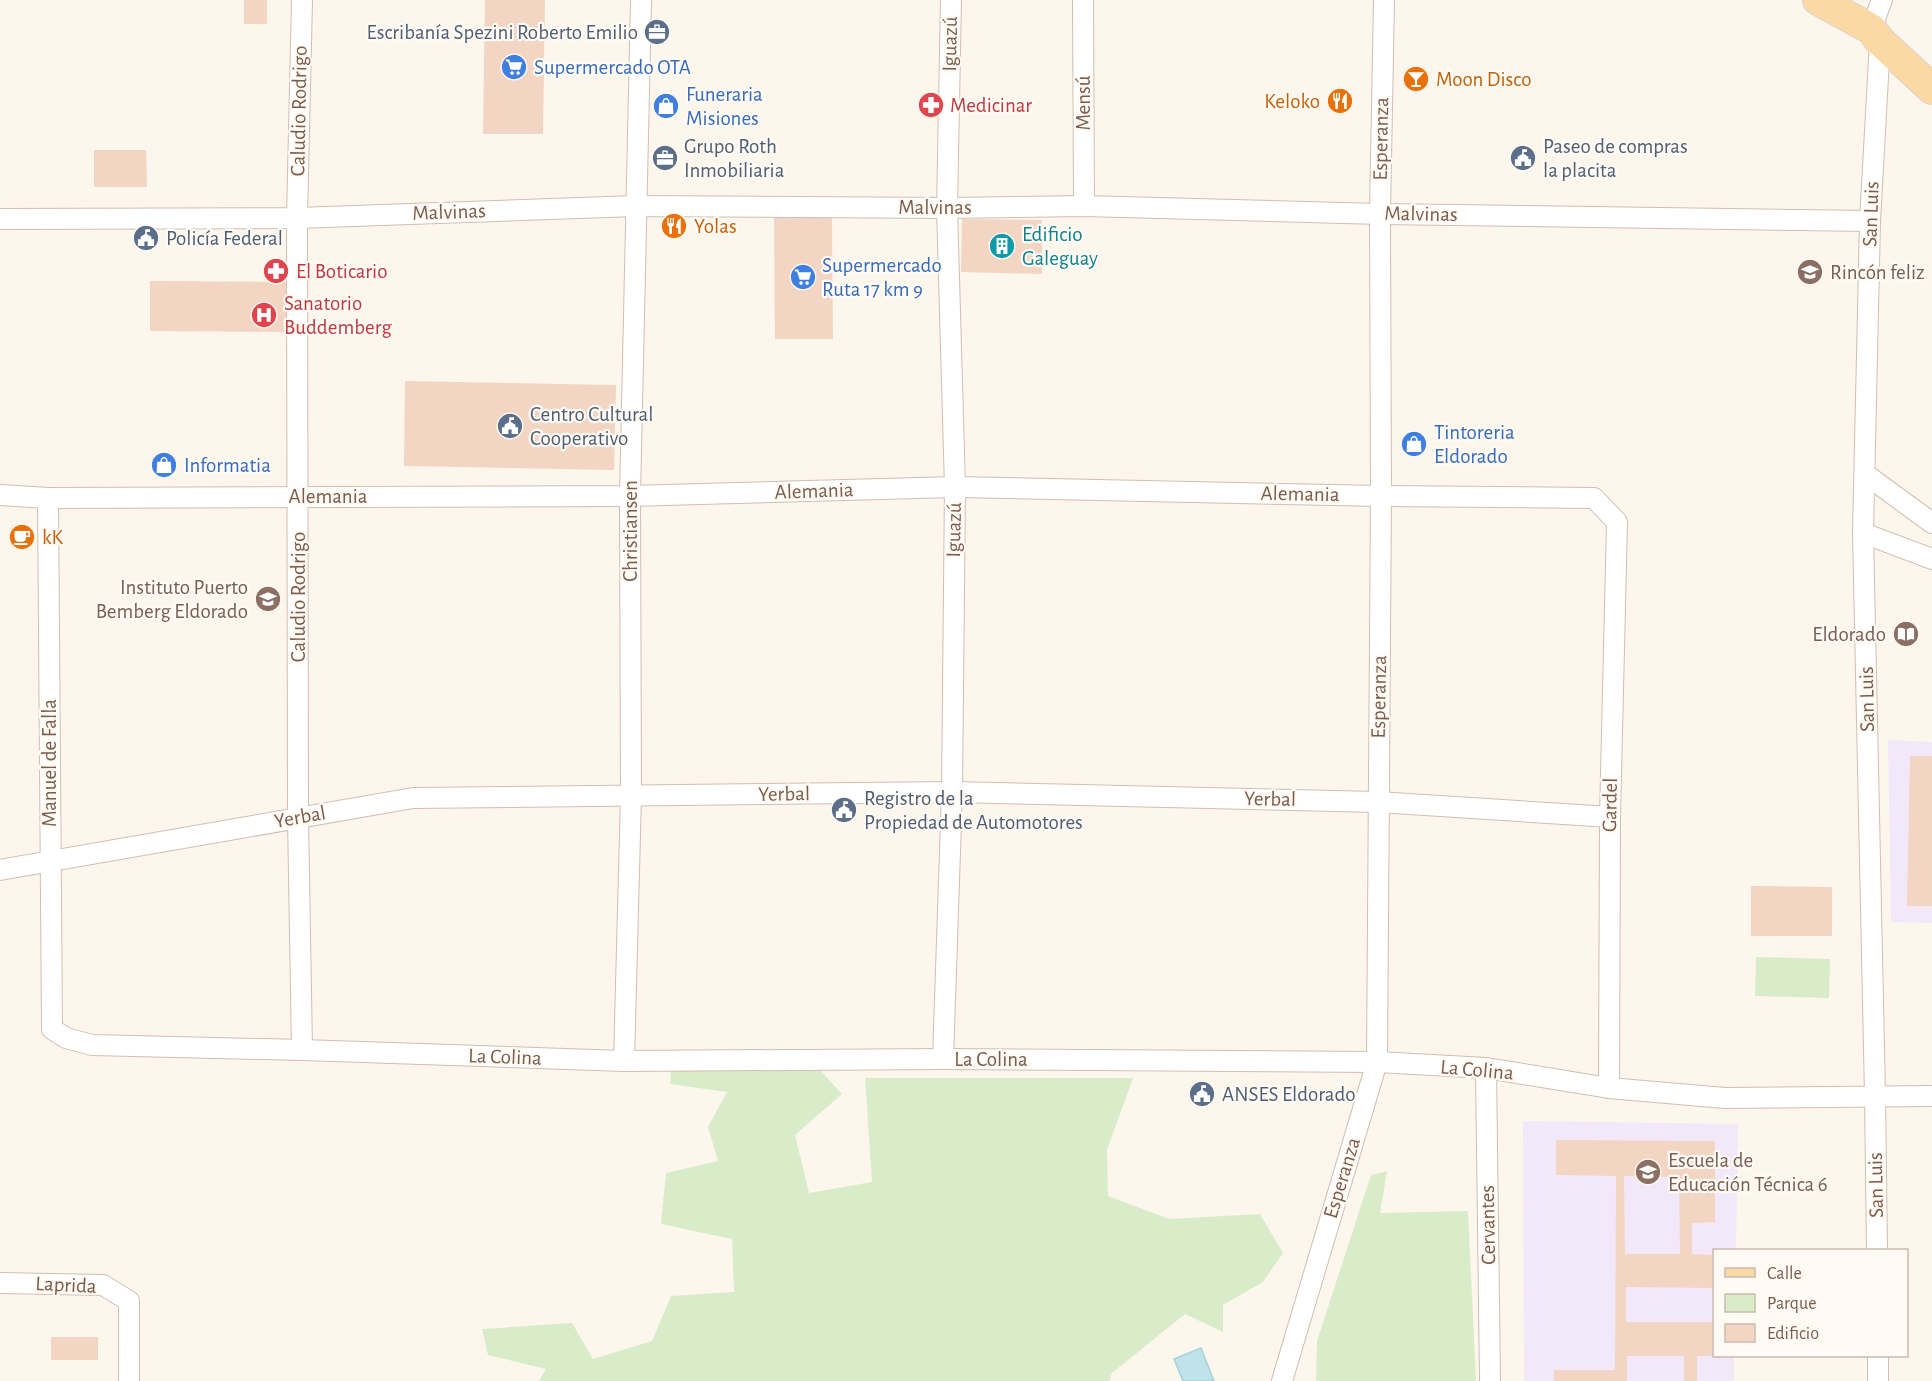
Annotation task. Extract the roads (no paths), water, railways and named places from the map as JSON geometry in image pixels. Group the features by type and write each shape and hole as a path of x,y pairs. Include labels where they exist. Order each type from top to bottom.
{"main road":[{"path":"1818,0 1876,35 1932,89"}],"street":[{"name":"Caludio Rodrigo","path":"302,0 297,218 298,817 302,1050"},
{"name":"Christiansen","path":"624,1061 631,796 630,496 641,0"},
{"name":"Iguazú","path":"943,1059 952,792 955,487 947,208 951,0"},
{"name":"Mensú","path":"1083,0 1084,206"},
{"name":"Esperanza","path":"1282,1381 1377,1062 1381,496 1380,213 1384,0"},
{"name":"San Luis","path":"1877,1249 1863,533 1876,35 1882,0"},
{"name":"Malvinas","path":"0,219 297,218 636,206 947,208 1084,206 1870,221"},
{"path":"1864,474 1932,523"},
{"name":"Alemania","path":"0,495 48,498 630,496 955,487 1594,498 1617,522"},
{"name":"Manuel de Falla","path":"48,498 52,1029"},
{"name":"Gardel","path":"1609,1088 1610,817 1617,522"},
{"path":"1863,533 1932,560"},
{"name":"Yerbal","path":"0,870 414,798 952,792 1378,802 1610,817"},
{"name":"La Colina","path":"52,1029 66,1038 92,1045 624,1061 943,1059 1377,1062 1486,1068 1609,1088 1725,1098 1932,1096"},
{"name":"Cervantes","path":"1486,1068 1490,1381"},
{"name":"Laprida","path":"0,1283 103,1285 129,1301 129,1381"},
{"path":"1878,1357 1878,1381"}],"water":[{"path":"1201,1348 1214,1381 1183,1381 1174,1359"}],"place":[{"name":"Escribanía Spezini Roberto Emilio","path":"657,32"},
{"name":"Supermercado OTA","path":"514,67"},
{"name":"Moon Disco","path":"1416,79"},
{"name":"Keloko","path":"1340,101"},
{"name":"Medicinar","path":"931,105"},
{"name":"Funeraria Misiones","path":"666,106"},
{"name":"Grupo Roth Inmobiliaria","path":"665,158"},
{"name":"Paseo de compras la placita","path":"1523,158"},
{"name":"Yolas","path":"674,226"},
{"name":"Policía Federal","path":"146,238"},
{"name":"Edificio Galeguay","path":"1002,246"},
{"name":"El Boticario","path":"276,271"},
{"name":"Rincón feliz","path":"1810,272"},
{"name":"Supermercado Ruta 17 km 9","path":"803,277"},
{"name":"Sanatorio Buddemberg","path":"264,315"},
{"name":"Centro Cultural Cooperativo","path":"510,426"},
{"name":"Tintoreria Eldorado","path":"1414,444"},
{"name":"Informatia","path":"164,465"},
{"name":"kK","path":"22,537"},
{"name":"Instituto Puerto Bemberg Eldorado","path":"268,599"},
{"name":"Eldorado","path":"1906,634"},
{"name":"Registro de la Propiedad de Automotores","path":"844,810"},
{"name":"ANSES Eldorado","path":"1202,1094"},
{"name":"Escuela de Educación Técnica 6","path":"1648,1172"}]}
